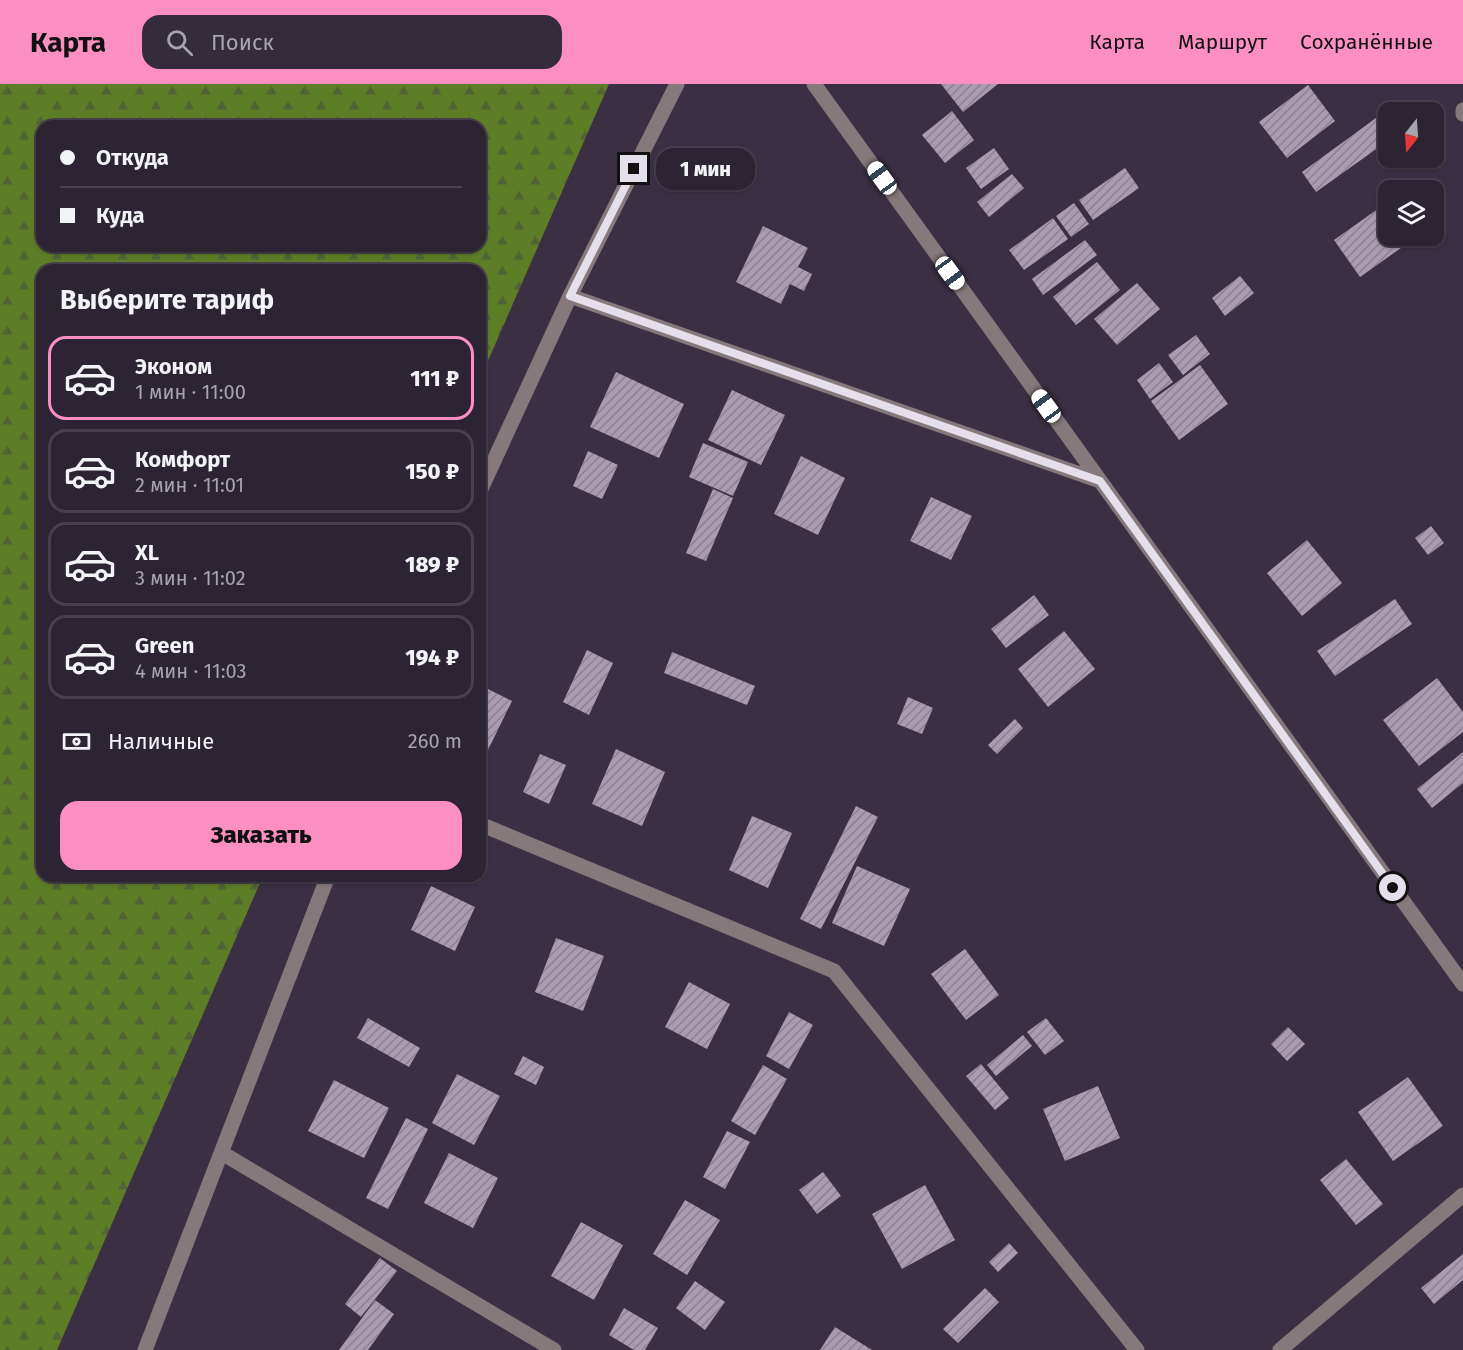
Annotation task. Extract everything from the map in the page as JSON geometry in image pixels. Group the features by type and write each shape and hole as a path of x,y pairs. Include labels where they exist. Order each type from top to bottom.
{"street":[{"path":"486,478 570,296 677,84"},
{"path":"814,84 1463,984"},
{"path":"570,296 1100,481"},
{"path":"486,826 834,971 1137,1350"},
{"path":"145,1350 326,882"},
{"path":"222,1153 554,1350"},
{"path":"1280,1350 1463,1195"}],"green space":[{"path":"0,84 609,84 486,365 486,264 36,264 36,882 260,882 57,1350 0,1350"}],"building":[{"path":"941,84 998,84 963,112"},
{"path":"1308,85 1335,121 1287,158 1259,122"},
{"path":"952,111 974,140 945,163 922,135"},
{"path":"1376,118 1378,121 1378,148 1316,192 1302,172"},
{"path":"994,148 1009,169 981,189 966,168"},
{"path":"1125,168 1139,188 1093,220 1079,200"},
{"path":"1012,174 1024,188 989,217 977,202"},
{"path":"1074,203 1089,224 1071,237 1056,216"},
{"path":"1378,209 1378,246 1404,246 1360,277 1334,240"},
{"path":"1053,218 1068,239 1024,270 1009,250"},
{"path":"763,226 808,248 798,267 812,274 804,291 790,284 781,304 736,282"},
{"path":"1085,240 1097,255 1043,295 1032,279"},
{"path":"1097,262 1120,290 1076,325 1053,297"},
{"path":"1240,276 1254,293 1225,316 1212,298"},
{"path":"1137,283 1160,309 1117,345 1094,319"},
{"path":"1196,335 1210,354 1183,375 1168,355"},
{"path":"1159,363 1173,382 1150,399 1137,380"},
{"path":"1200,365 1228,404 1179,440 1151,401"},
{"path":"616,372 684,404 659,458 590,427"},
{"path":"732,390 785,415 761,465 708,440"},
{"path":"703,443 748,462 733,496 689,477"},
{"path":"588,451 618,465 602,499 573,486"},
{"path":"801,456 845,478 818,535 774,514"},
{"path":"713,489 733,498 706,561 686,553"},
{"path":"931,497 972,516 951,560 910,541"},
{"path":"1431,526 1444,543 1428,555 1415,538"},
{"path":"1307,540 1342,583 1302,616 1267,573"},
{"path":"1034,595 1049,615 1006,648 991,629"},
{"path":"1395,599 1412,624 1335,676 1317,651"},
{"path":"1064,631 1095,669 1048,707 1018,669"},
{"path":"587,650 613,663 589,715 563,702"},
{"path":"672,652 755,686 747,705 664,673"},
{"path":"1437,678 1463,712 1463,732 1419,766 1383,720"},
{"path":"486,688 512,701 486,751"},
{"path":"908,697 933,708 922,734 897,724"},
{"path":"1015,719 1023,728 997,754 988,745"},
{"path":"616,749 665,772 642,826 592,804"},
{"path":"1463,752 1463,783 1432,808 1417,789"},
{"path":"540,754 566,765 549,804 523,792"},
{"path":"856,806 878,817 821,929 800,919"},
{"path":"752,816 792,833 768,888 729,870"},
{"path":"857,866 910,889 884,946 832,923"},
{"path":"431,886 475,907 455,951 411,930"},
{"path":"556,938 604,956 583,1011 535,992"},
{"path":"965,949 999,995 966,1020 931,974"},
{"path":"689,982 730,1004 707,1049 665,1027"},
{"path":"789,1012 813,1025 789,1069 766,1056"},
{"path":"368,1018 420,1048 409,1067 357,1038"},
{"path":"1046,1018 1064,1041 1045,1055 1027,1032"},
{"path":"1288,1027 1305,1044 1287,1061 1271,1044"},
{"path":"1023,1035 1032,1046 996,1076 987,1065"},
{"path":"523,1056 544,1067 536,1085 514,1074"},
{"path":"981,1064 1009,1098 995,1110 966,1076"},
{"path":"763,1065 787,1079 755,1135 731,1121"},
{"path":"457,1074 500,1096 474,1145 432,1123"},
{"path":"1408,1077 1443,1126 1393,1161 1358,1112"},
{"path":"334,1080 389,1108 364,1158 308,1131"},
{"path":"1098,1086 1120,1138 1065,1161 1043,1109"},
{"path":"406,1118 428,1129 388,1209 366,1198"},
{"path":"727,1131 750,1142 725,1189 703,1177"},
{"path":"449,1153 498,1178 473,1228 424,1203"},
{"path":"1346,1159 1383,1204 1356,1225 1320,1180"},
{"path":"823,1172 841,1196 817,1214 799,1190"},
{"path":"925,1185 955,1240 902,1269 872,1214"},
{"path":"685,1200 720,1220 687,1275 653,1254"},
{"path":"581,1222 623,1245 594,1300 551,1276"},
{"path":"1009,1243 1018,1253 998,1272 989,1262"},
{"path":"1463,1254 1463,1280 1434,1304 1421,1288"},
{"path":"380,1258 397,1271 361,1317 345,1304"},
{"path":"695,1281 725,1302 705,1330 676,1308"},
{"path":"985,1288 999,1302 958,1343 943,1329"},
{"path":"375,1300 394,1314 368,1350 339,1350"},
{"path":"624,1308 658,1328 645,1350 634,1350 609,1335"},
{"path":"835,1327 872,1350 820,1350"}],"route":[{"path":"634,169 570,296 1100,481 1393,888"}]}
